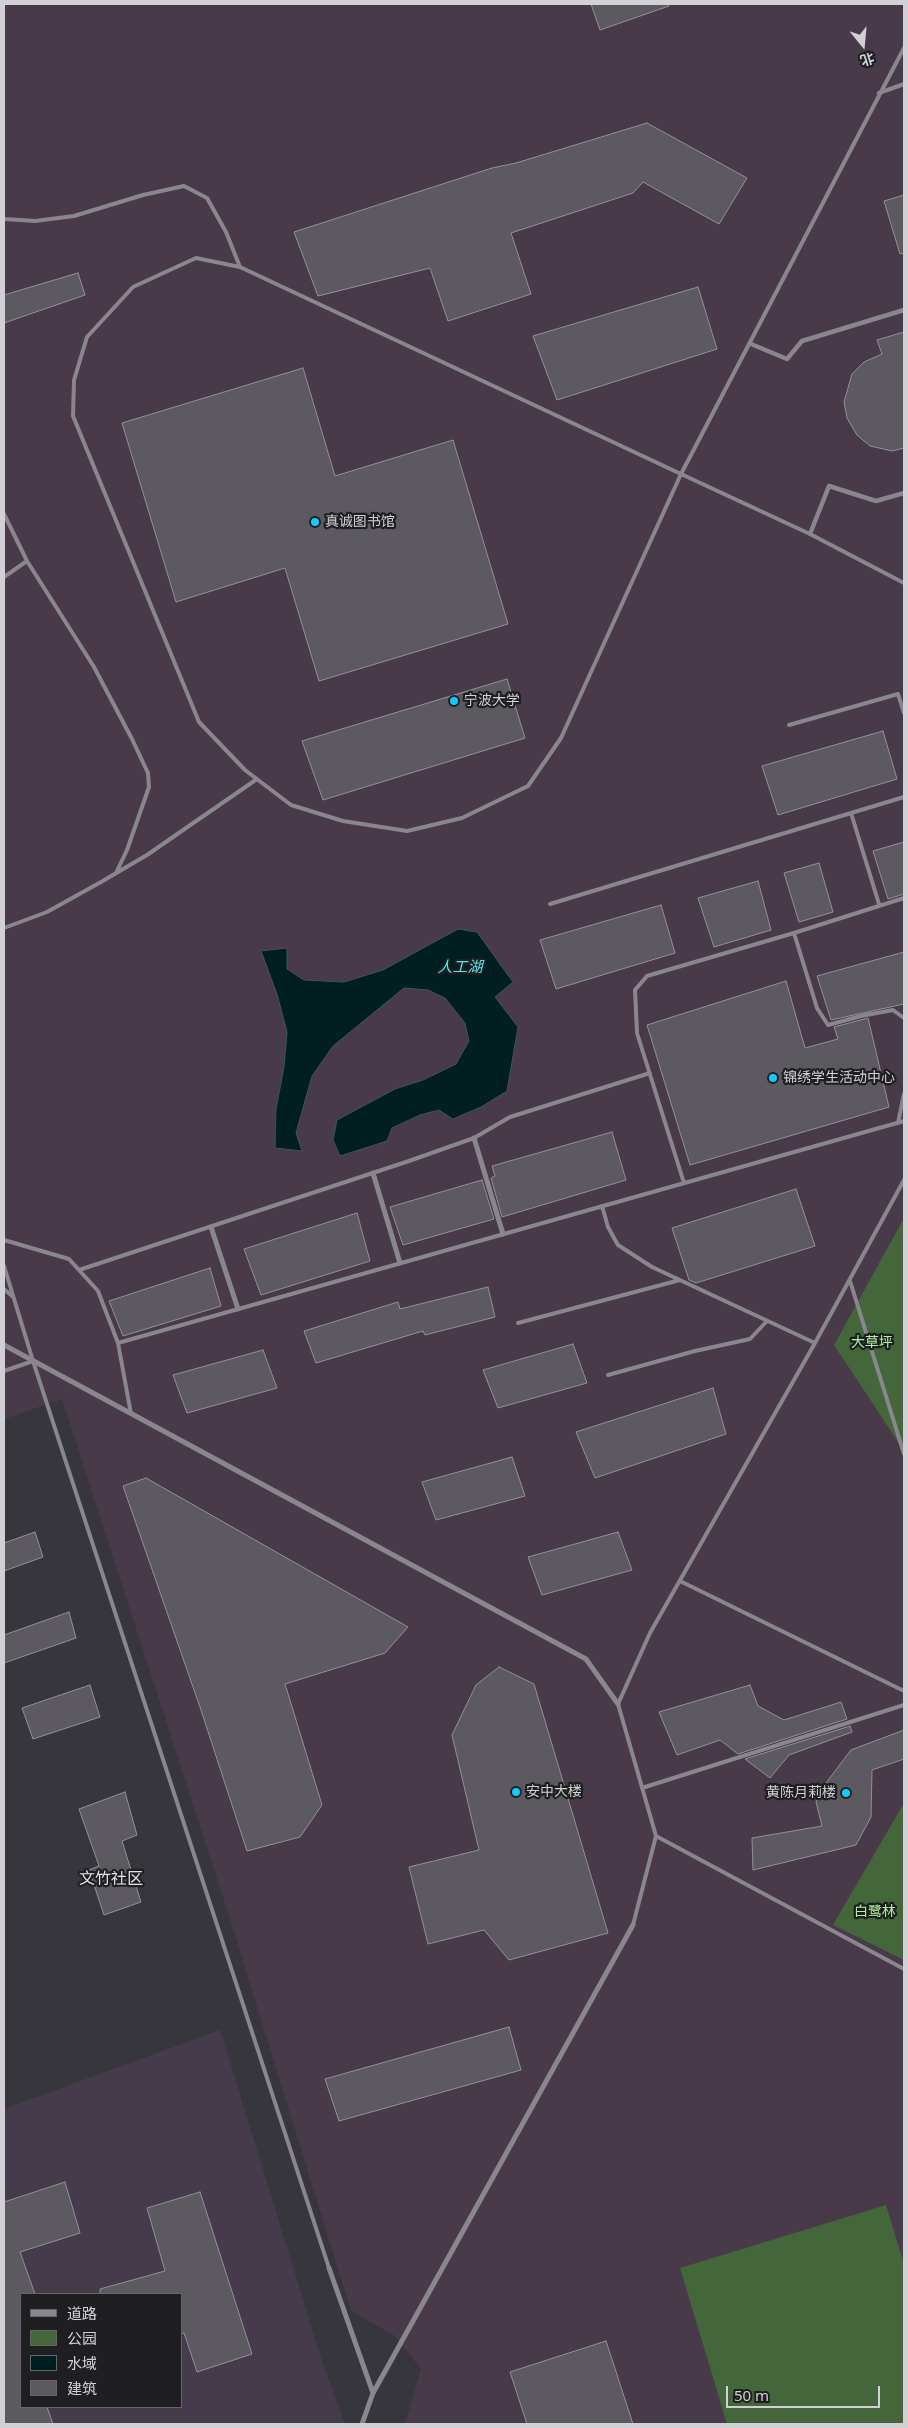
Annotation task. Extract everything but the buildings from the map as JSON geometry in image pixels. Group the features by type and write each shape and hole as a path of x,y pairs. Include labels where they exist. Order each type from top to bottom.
{"street":[{"path":"879,93 904,84"},
{"path":"751,344 787,359 802,341 904,310"},
{"path":"810,534 828,486 876,501 904,493"},
{"path":"474,1138 503,1234"},
{"path":"373,1173 400,1263"},
{"path":"211,1227 238,1309"},
{"path":"4,1346 586,1659 618,1704"},
{"path":"362,2424 373,2393 633,1924"},
{"path":"329,2268 373,2393"}],"lane":[{"path":"904,48 879,93 751,344 681,474 561,738 528,786 462,818 407,831 343,821 291,805 245,770 199,722 73,416 74,380 88,337 133,287 196,258 240,267 681,474 810,534 904,583"},
{"path":"4,219 35,221 74,216 143,195 184,186 207,198 226,232 240,267"},
{"path":"4,514 27,561 94,668 148,772 149,787 127,850 116,874"},
{"path":"4,577 27,561"},
{"path":"789,725 898,694 904,714"},
{"path":"4,928 47,912 116,874 257,779"},
{"path":"550,904 904,797"},
{"path":"852,813 879,904"},
{"path":"684,1183 637,1032 635,990 647,976 794,933 879,904 904,898"},
{"path":"794,933 817,1008 828,1024 893,1010 904,1018"},
{"path":"79,1270 373,1173 474,1138 510,1117 650,1073"},
{"path":"898,1123 904,1094"},
{"path":"118,1343 904,1121"},
{"path":"633,1924 656,1836 618,1704 650,1633 850,1281 904,1180"},
{"path":"602,1206 608,1227 618,1245 652,1267 815,1343"},
{"path":"4,1240 69,1260 98,1291 118,1343 131,1414"},
{"path":"4,1266 33,1361 329,2268"},
{"path":"518,1323 680,1280"},
{"path":"850,1281 904,1454"},
{"path":"4,1289 14,1298"},
{"path":"608,1374 695,1351 750,1339 767,1321"},
{"path":"4,1371 33,1361"},
{"path":"680,1582 904,1691"},
{"path":"642,1788 904,1705"},
{"path":"656,1836 904,1969"}],"shaded area":[{"name":"宁波大学","path":"4,4 904,4 904,2424 405,2424 421,2369 395,2336 351,2311 230,1919 62,1399 4,1419"},
{"path":"220,2030 321,2358 345,2424 4,2424 4,2109"}],"green space":[{"name":"大草坪","path":"904,1218 904,1451 834,1345"},
{"name":"白鹭林","path":"904,1803 904,1960 833,1925"},
{"path":"886,2205 904,2264 904,2424 727,2424 680,2268"}],"water":[{"name":"人工湖","path":"458,929 477,932 513,982 495,997 518,1027 507,1091 481,1107 453,1119 439,1110 420,1115 392,1128 387,1141 340,1156 333,1140 337,1120 395,1089 423,1080 456,1064 469,1041 465,1023 445,998 428,990 404,988 333,1046 312,1076 296,1133 302,1151 275,1148 276,1109 284,1067 287,1032 277,994 261,951 287,948 287,969 304,980 344,982 383,970"}],"place":[{"name":"真诚图书馆","path":"315,522"},
{"name":"宁波大学","path":"454,701"},
{"name":"锦绣学生活动中心","path":"773,1078"},
{"name":"安中大楼","path":"516,1792"},
{"name":"黄陈月莉楼","path":"846,1793"}],"district":[{"name":"文竹社区","path":"111,1879"}]}
